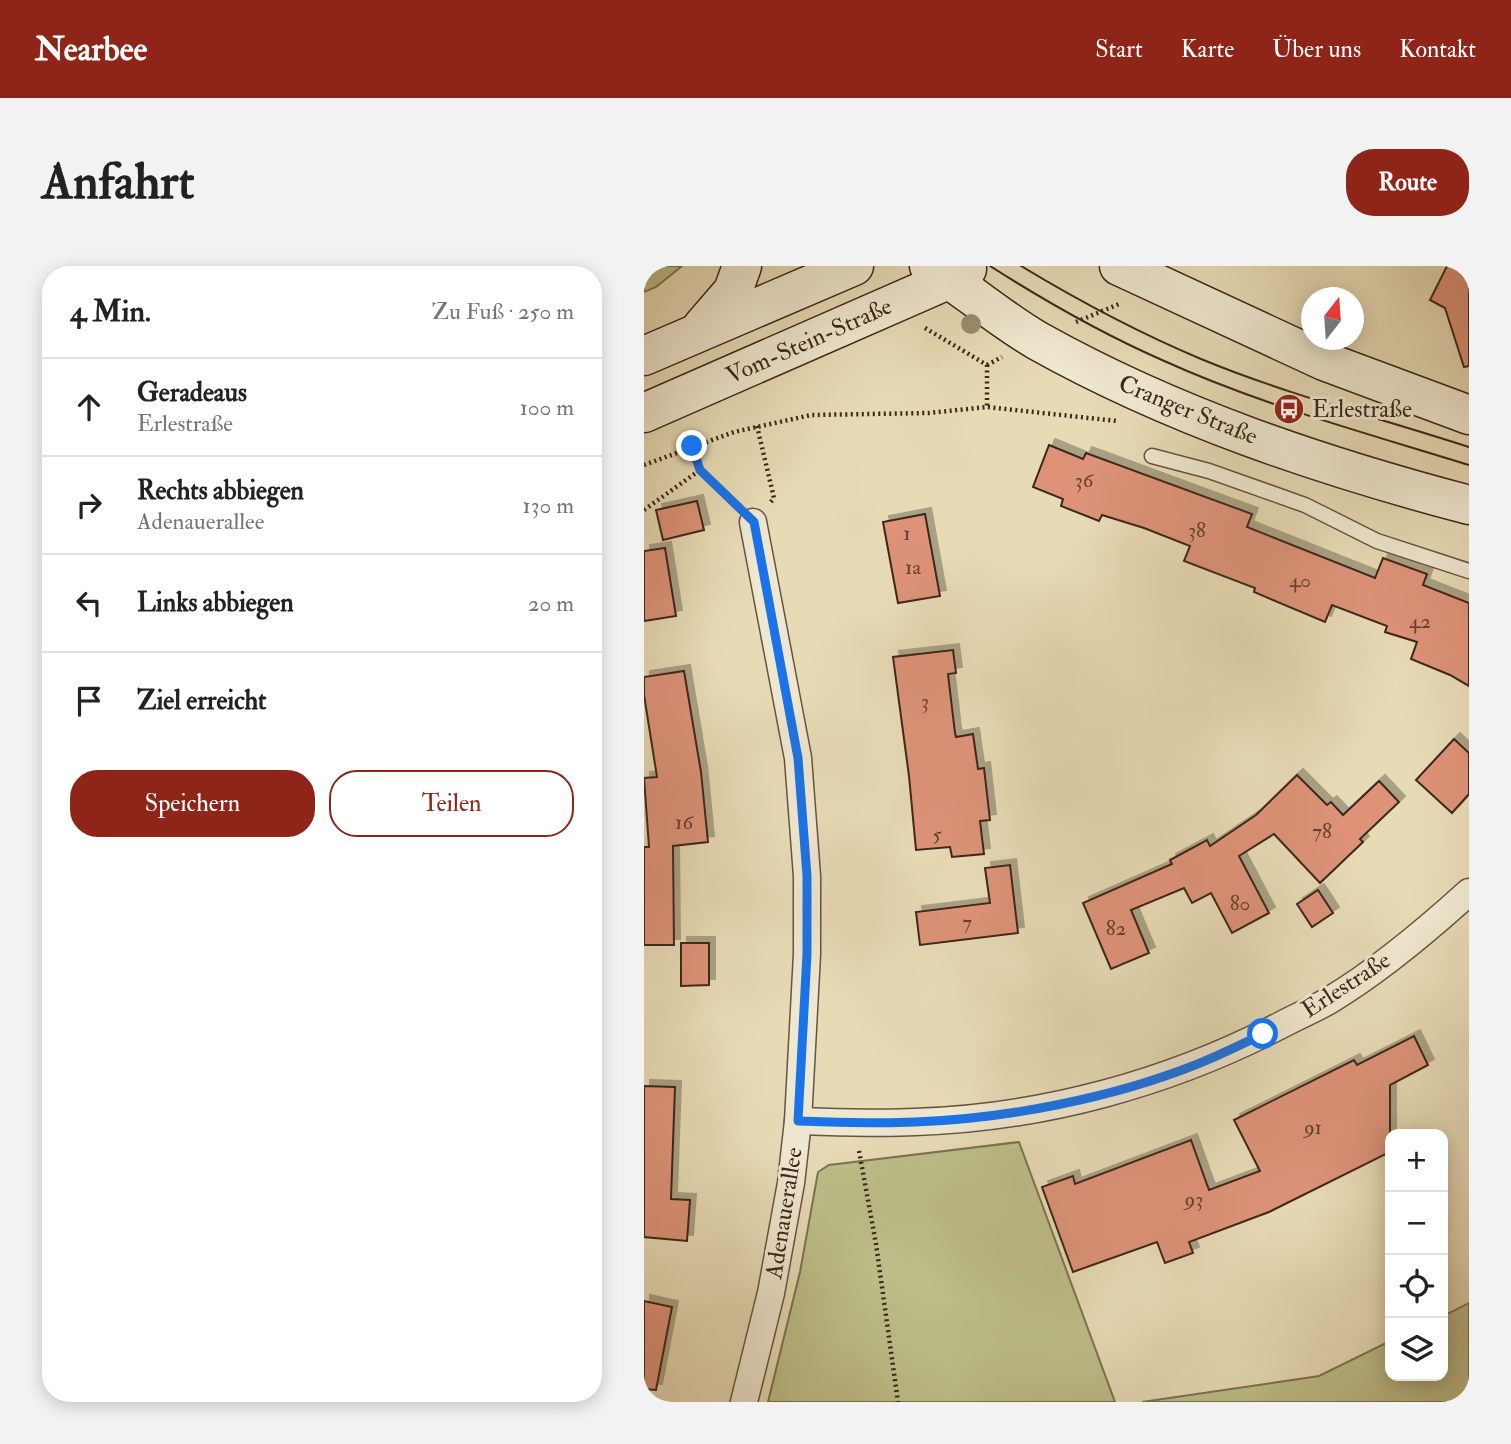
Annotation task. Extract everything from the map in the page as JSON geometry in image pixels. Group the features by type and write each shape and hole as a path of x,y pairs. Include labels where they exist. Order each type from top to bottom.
{"main road":[{"path":"696,333 733,291 742,266"},
{"name":"Vom-Stein-Straße","path":"644,356 854,266"},
{"path":"1119,266 1324,361 1469,415"},
{"name":"Vom-Stein-Straße","path":"644,413 950,270"},
{"name":"Cranger Straße","path":"950,270 1035,339 1163,404 1280,447 1469,505"}],"street":[{"name":"Adenauerallee","path":"744,1402 771,1293 791,1183 798,1121 807,954 807,876 799,771 754,522"},
{"name":"Erlestraße","path":"798,1121 916,1122 987,1115 1054,1105 1127,1088 1195,1065 1330,1000 1413,939 1469,892"}],"lane":[{"path":"1152,456 1209,471 1305,505 1377,541 1469,571"}],"path":[{"path":"644,465 734,432 811,415 929,413 987,407 987,365"},
{"path":"692,446 700,470 754,522 774,498 757,426"},
{"path":"644,510 700,470"},
{"path":"854,1122 876,1244 898,1402"}],"green space":[{"path":"644,266 682,266 656,287 644,292"},
{"path":"1019,1142 1115,1402 768,1402 800,1272 818,1172 829,1165"},
{"path":"1469,1303 1469,1402 1142,1402 1319,1376 1385,1343 1385,1381 1448,1381 1448,1314"}],"building":[{"path":"1447,266 1469,266 1469,366 1464,367 1445,308 1430,300"},
{"path":"1049,445 1083,459 1086,453 1252,514 1247,527 1375,578 1383,558 1427,574 1423,585 1469,603 1469,686 1411,659 1417,642 1385,632 1387,626 1332,605 1325,622 1254,592 1255,588 1184,561 1190,546 1144,528 1102,515 1099,521 1061,506 1063,499 1033,487"},
{"path":"697,501 704,530 663,540 656,510"},
{"path":"925,514 940,596 898,603 883,522"},
{"path":"665,548 676,616 644,621 644,551"},
{"path":"953,650 956,673 948,674 955,733 956,737 973,734 978,769 984,768 990,820 980,821 984,854 952,857 950,847 916,850 893,657"},
{"path":"684,671 701,772 708,842 673,846 674,945 644,945 644,847 649,847 644,778 657,777 644,695 644,677"},
{"path":"1454,739 1469,753 1469,794 1452,813 1416,780"},
{"path":"1297,775 1327,805 1331,802 1343,815 1379,781 1399,802 1360,839 1363,842 1320,883 1274,834 1239,856 1269,913 1232,933 1211,893 1192,903 1184,888 1131,910 1149,953 1111,969 1083,903 1172,864 1170,860 1207,840 1210,846 1256,815"},
{"path":"1010,865 1018,933 920,945 916,912 990,903 985,868"},
{"path":"1318,890 1333,913 1312,927 1297,904"},
{"path":"681,943 709,943 709,985 681,986"},
{"path":"1414,1036 1428,1065 1390,1085 1390,1129 1385,1129 1385,1154 1269,1212 1189,1242 1193,1253 1165,1263 1157,1242 1073,1272 1042,1187 1073,1176 1075,1184 1191,1140 1209,1190 1260,1171 1234,1120 1354,1060 1357,1065"},
{"path":"644,1086 675,1087 671,1199 690,1200 687,1241 644,1237"},
{"path":"644,1301 672,1307 656,1390 644,1389"}],"tram line":[{"path":"990,266 1096,328 1199,376 1314,417 1469,465"},
{"path":"1021,266 1110,316 1201,359 1301,395 1469,447"}],"place":[{"name":"Erlestraße","path":"1289,409"}],"route":[{"path":"692,446 700,470 754,522 798,758 807,876 807,954 798,1121 916,1122 1054,1105 1127,1088 1195,1065 1263,1034"}]}
